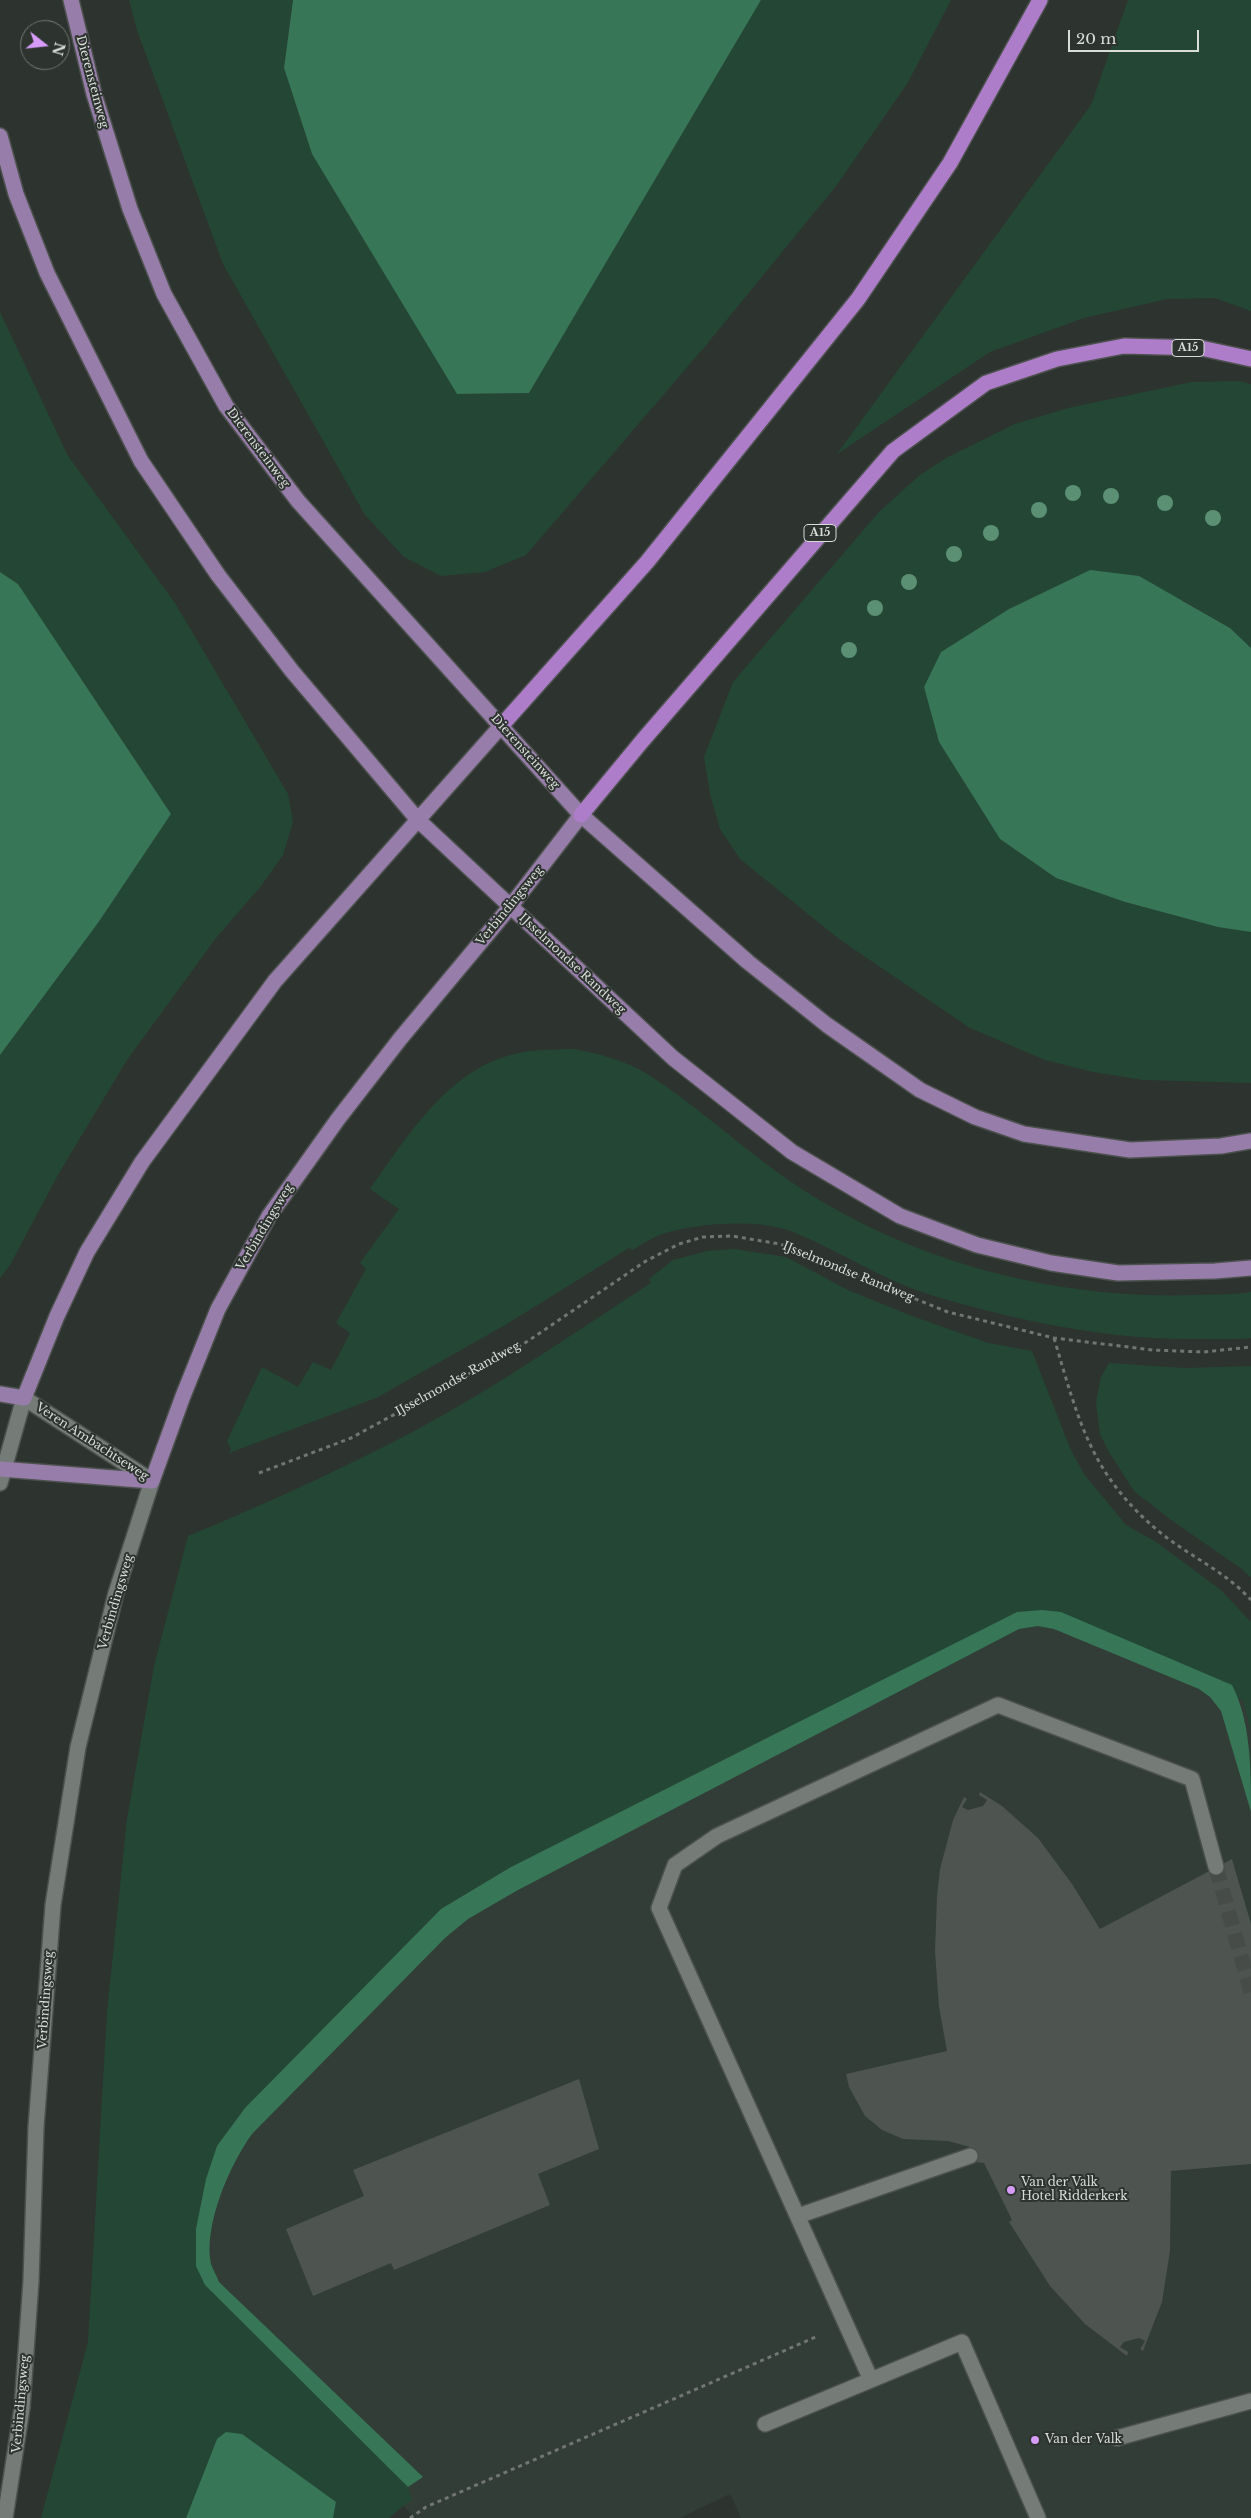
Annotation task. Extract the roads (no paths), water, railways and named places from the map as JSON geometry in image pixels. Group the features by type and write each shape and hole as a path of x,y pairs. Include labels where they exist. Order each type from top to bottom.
{"highway":[{"path":"502,725 647,562 858,299 950,163 1040,0"},
{"name":"A15","path":"582,815 649,732 893,451 986,383 1057,359 1124,346 1201,348 1251,360"}],"main road":[{"name":"Dierensteinweg","path":"71,0 94,94 130,209 164,294 226,406 298,501 582,815"},
{"path":"0,136 16,194 48,273 141,461 218,575 292,671 418,820 510,907"},
{"path":"24,1398 57,1316 87,1252 142,1162 275,981 502,725"},
{"path":"582,815 748,962 827,1025 920,1090 975,1117 1024,1134 1130,1150 1221,1146 1251,1140"},
{"name":"Verbindingsweg","path":"152,1481 183,1396 218,1309 269,1216 338,1119 400,1039 510,907 582,815"},
{"name":"IJsselmondse Randweg","path":"510,907 673,1058 784,1146 900,1216 977,1245 1060,1264 1118,1273 1251,1268"},
{"name":"Veren Ambachtseweg","path":"0,1394 24,1398"},
{"name":"Veren Ambachtseweg","path":"1,1474 152,1481"}],"street":[{"path":"1,1474 24,1398"},
{"name":"Veren Ambachtseweg","path":"24,1398 152,1481"},
{"name":"Verbindingsweg","path":"5,2518 22,2408 30,2281 36,2127 53,1905 78,1747 116,1593 152,1481"},
{"path":"872,2380 660,1908 675,1866 717,1836 998,1705 1192,1779 1216,1867"},
{"path":"798,2216 970,2156"},
{"path":"765,2424 962,2342 1038,2518"},
{"path":"1117,2438 1251,2401"}],"tunnel":[{"path":"1216,1867 1251,1992"}],"place":[{"name":"Van der Valk Hotel Ridderkerk","path":"1011,2190"},
{"name":"Van der Valk","path":"1035,2440"}]}
